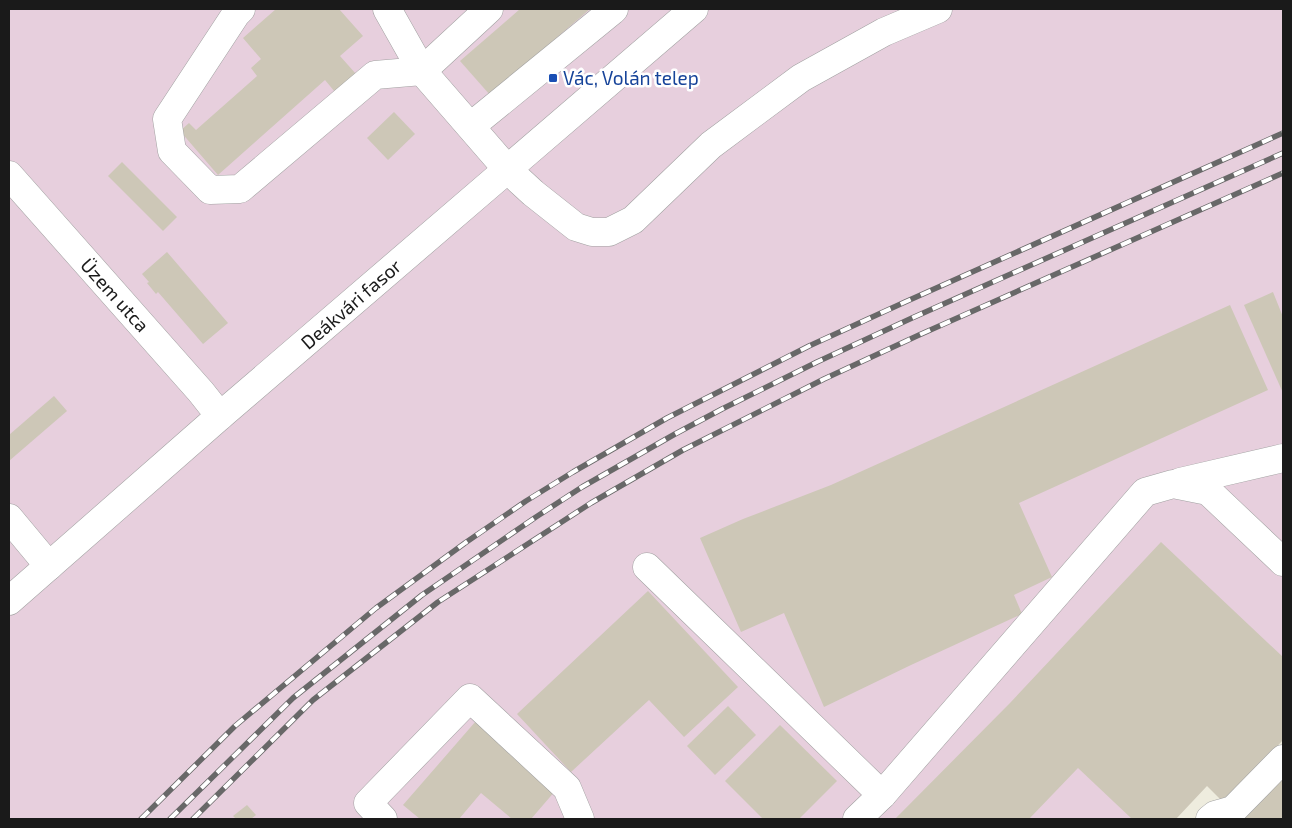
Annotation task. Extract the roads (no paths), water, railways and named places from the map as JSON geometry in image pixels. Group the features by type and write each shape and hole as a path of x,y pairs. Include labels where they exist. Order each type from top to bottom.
{"street":[{"path":"241,9 167,119 172,151 210,190 240,189 375,75 422,71 489,9"},
{"path":"387,9 422,71 507,169 533,193 576,227 592,232 609,232 633,220 711,145 800,78 884,32 938,9"},
{"path":"471,126 614,9"},
{"name":"Deákvári fasor","path":"9,601 220,416 694,9"},
{"name":"Üzem utca","path":"9,175 201,392 220,416"},
{"path":"857,819 882,795 1145,492 1283,458"},
{"path":"1173,484 1208,491 1283,562"},
{"path":"9,518 49,566"},
{"path":"647,567 882,795"},
{"path":"383,819 368,804 470,698 567,788 580,819"},
{"path":"1210,819 1215,815 1233,810 1283,759"}],"railway":[{"path":"141,819 235,726 376,608 465,543 526,501 573,472 667,418 809,346 1283,133"},
{"path":"170,819 293,698 422,595 582,487 675,434 817,362 1283,153"},
{"path":"193,819 313,700 438,602 591,503 683,450 824,379 1283,173"}],"place":[{"name":"Vác, Volán telep","path":"553,78"}]}
